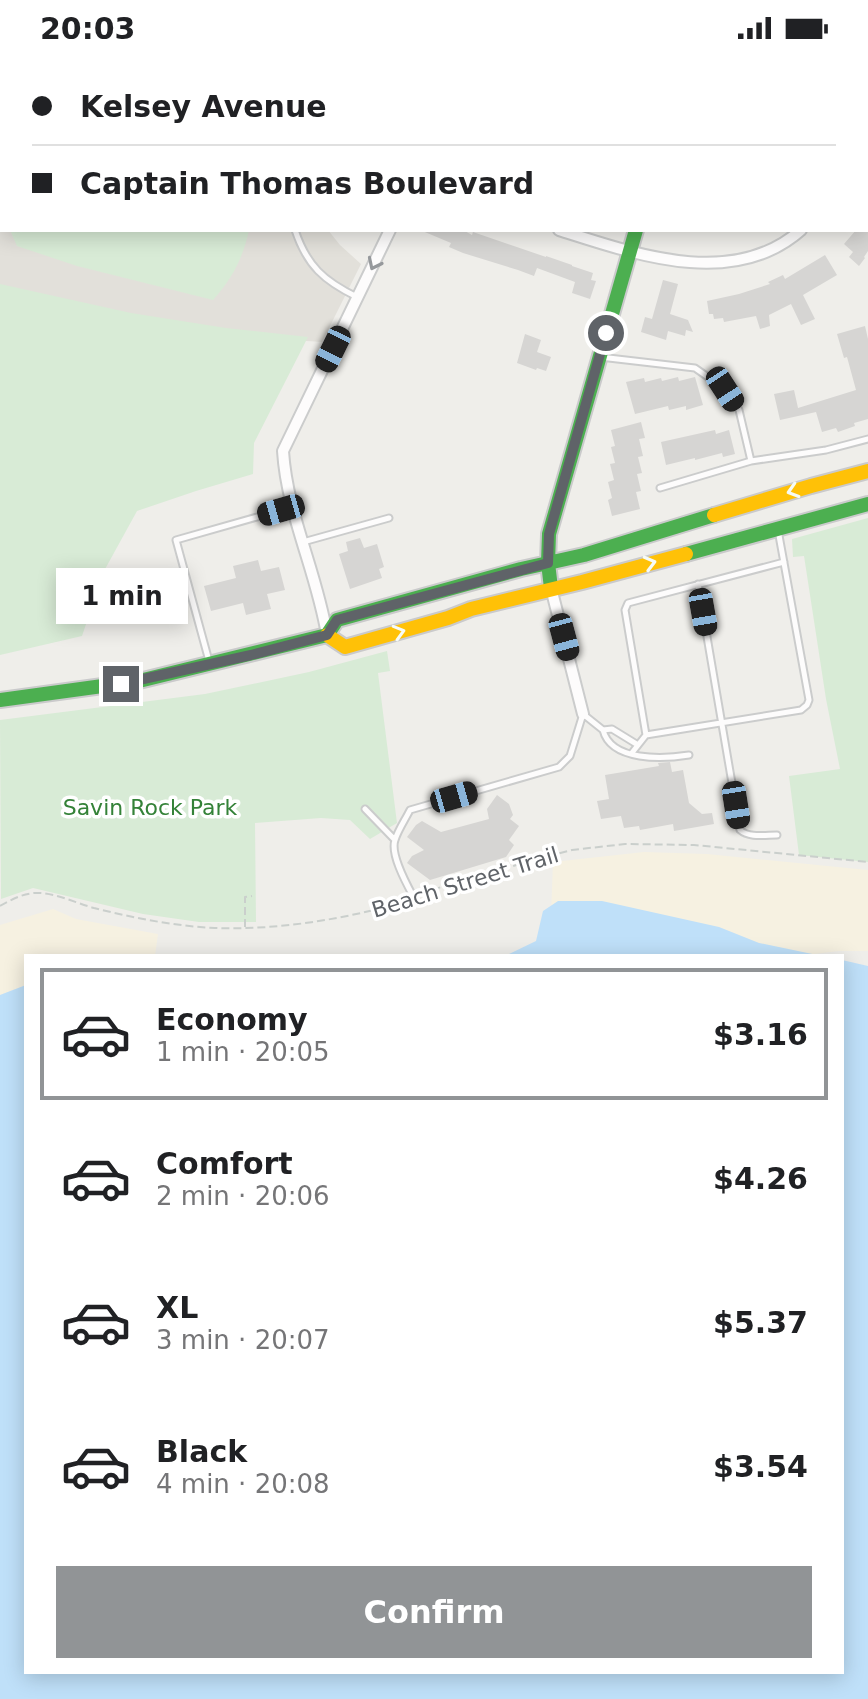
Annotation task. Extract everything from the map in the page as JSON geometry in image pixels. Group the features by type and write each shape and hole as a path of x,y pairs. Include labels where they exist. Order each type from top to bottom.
{"main road":[{"path":"551,588 549,534 635,232"},
{"path":"0,700 139,681 327,635 337,620 584,555 868,471"},
{"path":"327,635 345,647 471,609 868,504"}],"street":[{"path":"327,635 285,478 283,451 389,232"},
{"path":"565,232 629,252 716,263 766,253 799,232"},
{"path":"551,588 583,714"}],"lane":[{"path":"296,232 314,268 327,280 358,297"},
{"path":"599,356 695,368 725,389 739,410 751,461"},
{"path":"660,488 751,461 826,450 868,439"},
{"path":"210,665 176,540 293,506"},
{"path":"303,542 389,518"},
{"path":"631,754 646,735 801,710 807,705 809,700 777,529"},
{"path":"646,735 625,606 784,562"},
{"path":"698,584 740,830 744,834 777,835"},
{"path":"413,896 394,847 410,810 565,763 583,714 603,730 605,738 631,754 654,758 689,755"},
{"path":"603,730 612,729 638,745"},
{"path":"365,809 395,840"}],"path":[{"name":"Beach Street Trail","path":"0,906 32,893 50,894 90,907 158,922 245,928 347,917 398,904 413,896 544,857 572,850 625,844 694,845 868,862"},
{"path":"245,928 245,897 252,896"}],"shaded area":[{"path":"0,232 330,232 361,264 322,342 247,337 0,288"}],"green space":[{"path":"11,232 248,232 236,268 213,300 77,266 17,246"},
{"path":"0,284 131,313 308,337 254,443 253,474 137,511 104,571 82,636 0,655"},
{"path":"868,518 868,862 799,855 789,776 840,769 804,556 793,557 792,539"},
{"name":"Savin Rock Park","path":"387,651 390,671 378,673 397,823 370,839 350,820 321,818 255,823 256,922 199,922 143,914 33,888 1,899 0,720 205,694 309,672"}],"sand":[{"path":"644,852 707,854 868,870 868,951 785,954 551,915 553,862"},
{"path":"53,909 76,919 158,934 155,954 24,954 24,986 0,995 0,925"}],"water":[{"path":"558,901 602,901 719,927 759,943 812,954 509,954 536,941 543,911"},
{"path":"844,960 868,966 868,1699 0,1699 0,995 24,986 24,1674 844,1674"}],"building":[{"path":"425,232 467,232 472,235 473,232 593,273 591,280 596,281 590,299 572,293 575,282 537,268 534,276 463,253 449,247 451,243"},
{"path":"854,232 868,232 868,251 859,266 849,257 853,252 844,244"},
{"path":"825,255 837,275 803,295 815,319 801,325 791,304 769,315 770,326 760,329 756,316 724,322 723,318 714,319 713,314 709,314 707,301 770,284 768,282 783,275 785,279"},
{"path":"663,280 678,284 670,314 688,320 693,332 686,330 685,336 668,331 666,340 641,332 645,317 652,319"},
{"path":"865,326 868,339 868,419 838,432 836,428 822,432 816,412 780,420 774,394 794,390 798,408 856,390 837,334"},
{"path":"525,334 541,340 537,352 551,357 546,371 517,363"},
{"path":"678,377 679,381 695,377 703,405 686,410 686,406 669,410 668,406 635,414 626,382 644,378 645,382 661,378 662,381"},
{"path":"641,422 645,438 639,439 643,456 638,457 642,473 637,474 641,491 636,492 640,509 612,516 608,482 614,480 610,464 615,463 611,447 615,446 611,430"},
{"path":"715,430 716,434 729,430 735,454 723,457 722,453 666,465 661,442"},
{"path":"360,538 364,548 377,544 384,567 379,569 382,578 350,589 339,554 348,551 346,542"},
{"path":"258,560 261,571 279,567 285,590 267,594 271,609 246,615 243,603 211,611 204,586 236,578 233,566"},
{"path":"670,762 672,772 683,770 689,803 702,814 712,813 714,824 674,831 673,824 640,830 639,826 624,828 621,816 601,819 597,801 609,799 605,775"},
{"path":"497,795 509,804 513,815 510,819 519,826 509,840 514,845 506,857 430,880 407,863 412,856 424,850 407,837 416,825 422,821 441,832 489,819 487,809"}],"traffic: fast":[{"path":"551,588 549,534 635,232"},
{"path":"686,554 868,504"},
{"path":"0,700 139,681 327,635 337,620 521,569 584,555 714,515"}],"traffic: slow":[{"path":"714,515 868,471"},
{"path":"327,635 345,647 471,609 686,554"}],"route":[{"path":"121,684 327,635 337,620 548,563 549,534 606,333"}]}
